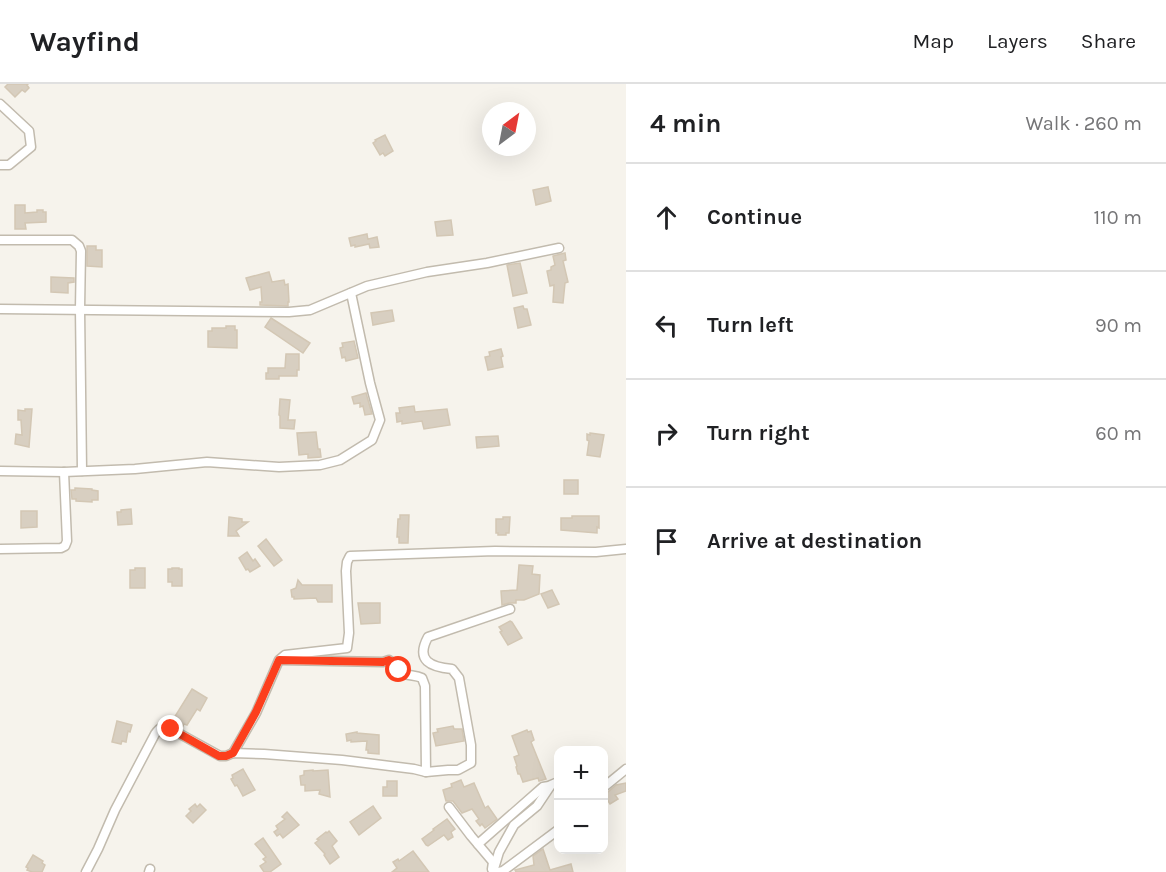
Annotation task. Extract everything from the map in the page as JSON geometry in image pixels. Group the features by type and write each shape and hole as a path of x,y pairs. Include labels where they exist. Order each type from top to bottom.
{"street":[{"path":"0,104 29,131 31,147 9,165 0,165"},
{"path":"0,240 72,240 80,246 82,471"},
{"path":"0,309 289,312 310,310 367,286 427,272 487,263 559,248"},
{"path":"0,471 64,472 135,469 207,462 279,466 320,465 339,460 372,440 380,420 351,293"},
{"path":"0,549 62,548 65,546 67,541 64,472"},
{"path":"233,753 256,712 279,660 285,655 347,648 349,633 346,561 350,556 495,551 596,552 626,549"},
{"path":"86,872 115,810 159,728 163,726 219,756 233,753 264,754 342,760 426,772 458,770 471,763 471,745 459,678 452,669 437,668 428,663 423,646 428,638 510,609"},
{"path":"279,660 383,662 389,660 405,674 422,678 425,686 426,772"},
{"path":"608,783 626,769"},
{"path":"478,844 543,788 554,783"},
{"path":"492,872 514,825 537,806 554,784"},
{"path":"449,807 492,862 492,872"},
{"path":"499,872 554,833"}],"building":[{"path":"8,84 28,84 29,88 25,92 22,90 15,97 5,87"},
{"path":"385,135 393,151 385,156 383,153 380,155 373,143"},
{"path":"548,187 551,201 536,205 533,190"},
{"path":"15,205 25,205 25,213 43,210 46,212 46,222 25,223 26,229 15,229"},
{"path":"451,220 453,235 437,236 435,222"},
{"path":"367,234 368,240 377,237 379,247 370,248 369,244 351,246 349,238"},
{"path":"87,246 96,246 96,250 102,250 102,267 87,266"},
{"path":"565,253 566,260 563,261 568,282 565,283 563,303 553,302 554,285 550,286 547,271 555,265 553,256"},
{"path":"520,263 527,293 513,296 507,265"},
{"path":"269,272 272,282 284,280 285,285 288,284 288,306 260,305 262,302 261,287 250,290 246,278"},
{"path":"51,277 74,278 74,282 68,283 68,293 51,292"},
{"path":"523,306 527,309 531,325 518,328 514,308"},
{"path":"392,310 394,321 373,325 371,313"},
{"path":"271,318 310,343 303,353 265,327"},
{"path":"226,326 235,326 237,330 237,348 208,347 208,331 212,331 212,328 226,328"},
{"path":"354,341 358,358 346,361 345,357 342,358 340,348 343,347 342,343"},
{"path":"501,349 503,367 488,370 485,357 490,356 489,352"},
{"path":"286,354 299,354 297,376 266,379 268,368 285,368"},
{"path":"366,393 372,414 365,415 363,406 360,407 360,403 354,404 352,397"},
{"path":"280,399 290,400 288,420 295,420 294,429 280,428"},
{"path":"414,406 415,412 447,409 450,425 424,429 422,421 402,424 402,421 397,422 396,413 400,413 399,408"},
{"path":"25,409 32,409 29,447 15,444 16,434 22,435 18,410 25,411"},
{"path":"316,432 321,457 308,458 308,454 299,455 297,433"},
{"path":"590,433 604,435 600,457 587,455 589,441 587,434 590,435"},
{"path":"498,436 499,446 477,448 476,437"},
{"path":"564,480 578,480 578,494 564,494"},
{"path":"75,488 98,491 98,500 92,500 92,502 72,499 71,490"},
{"path":"131,509 132,524 118,525 117,512"},
{"path":"21,511 37,511 37,527 21,528"},
{"path":"400,515 409,515 408,543 399,543 399,537 397,537"},
{"path":"572,516 599,516 597,533 561,530 561,518 572,518"},
{"path":"229,517 248,522 236,531 239,536 228,536"},
{"path":"503,517 510,517 509,533 498,535 496,519 503,519"},
{"path":"266,539 282,560 274,566 258,546"},
{"path":"247,552 260,566 250,572 246,570 239,558"},
{"path":"519,565 533,566 532,574 540,575 539,594 524,600 516,600 516,603 502,605 501,591 517,590"},
{"path":"135,568 145,568 145,588 130,588 130,570 135,570"},
{"path":"168,569 182,569 182,586 172,586 172,582 168,582"},
{"path":"298,580 302,585 332,585 332,602 318,602 316,598 294,599 291,590 296,588"},
{"path":"552,590 559,604 548,608 541,594"},
{"path":"358,603 380,603 380,623 361,624"},
{"path":"510,621 522,638 508,645 499,627"},
{"path":"192,689 207,698 200,711 197,709 187,725 184,724 182,728 177,725 179,721 174,718"},
{"path":"117,721 132,725 126,742 122,741 121,744 112,742"},
{"path":"453,726 454,729 462,729 464,741 436,746 433,733 438,732 437,729"},
{"path":"527,730 531,731 534,740 531,742 546,779 539,781 538,778 523,782 518,774 514,757 519,755 512,736"},
{"path":"357,732 379,735 379,754 368,753 367,741 347,741 346,734"},
{"path":"243,769 255,790 243,796 231,779 232,775"},
{"path":"328,770 330,797 319,794 320,790 305,791 305,785 301,785 300,776 304,775 304,771"},
{"path":"461,780 464,787 474,783 485,808 488,806 497,819 485,828 476,821 479,819 472,809 462,813 453,801 446,801 443,790"},
{"path":"387,781 397,781 397,796 383,796 383,787 387,787"},
{"path":"626,783 626,791 615,795 618,799 610,804 608,792 616,785"},
{"path":"195,804 197,807 200,804 206,810 193,823 186,816"},
{"path":"373,806 381,818 359,835 350,822"},
{"path":"287,812 299,825 283,838 274,832 278,829 276,826 285,819 282,817"},
{"path":"447,819 455,829 451,832 453,837 448,840 444,835 428,846 426,845 422,839"},
{"path":"329,831 337,841 332,846 339,857 330,864 315,843"},
{"path":"263,838 281,864 270,872 264,872 260,866 266,862 263,859 266,857 255,844"},
{"path":"543,849 550,870 571,864 573,872 516,872 515,870 534,865 533,856"},
{"path":"413,851 429,872 392,872 397,868 393,862 398,859 399,861"},
{"path":"33,855 43,861 45,865 42,872 27,870 26,867"}],"route":[{"path":"171,729 219,756 226,756 233,753 256,712 279,660 383,662 389,660 399,670"}]}
